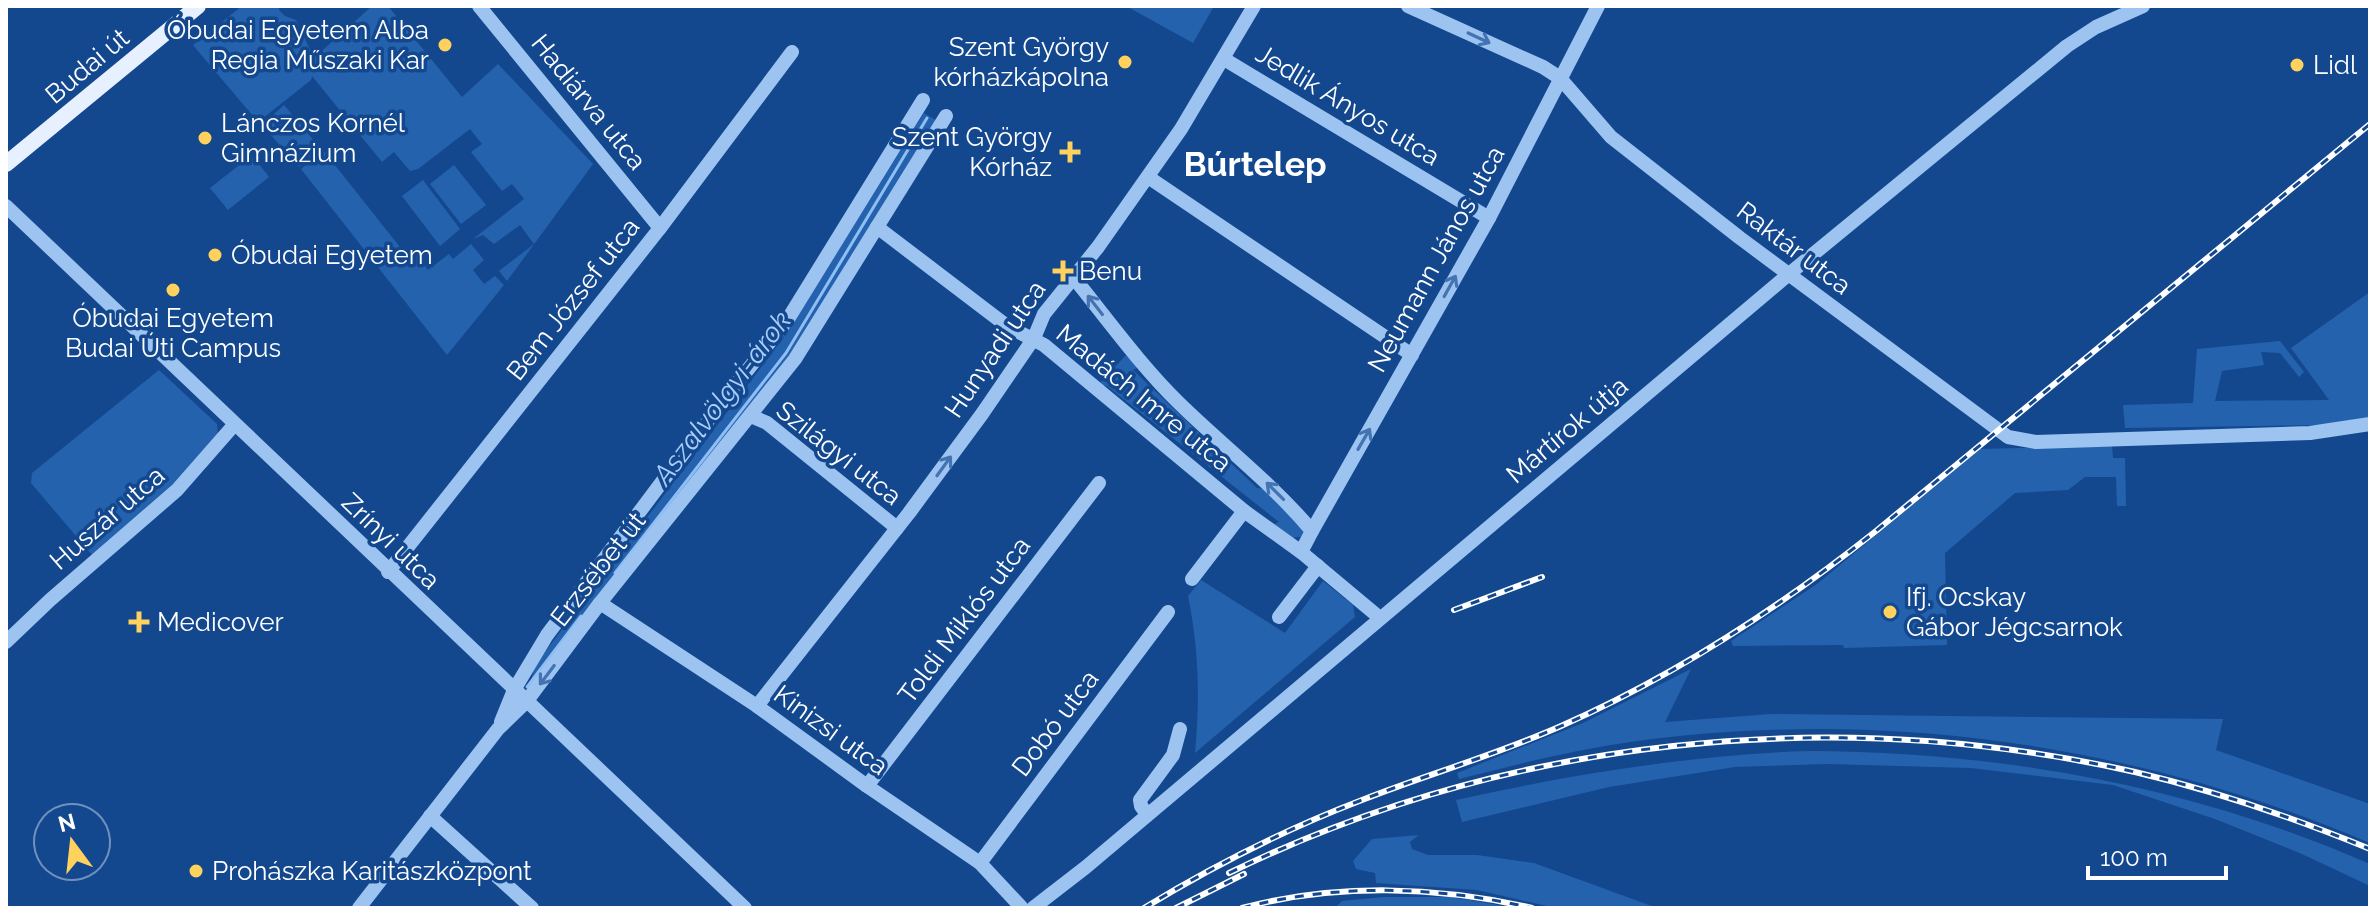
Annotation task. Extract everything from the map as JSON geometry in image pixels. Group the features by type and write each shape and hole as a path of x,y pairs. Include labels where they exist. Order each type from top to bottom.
{"main road":[{"name":"Budai út","path":"6,164 198,6"}],"street":[{"name":"Hadiárva utca","path":"479,6 660,228"},
{"name":"Hunyadi utca","path":"757,706 897,528 1034,338 1044,314 1074,278 1181,129 1254,6"},
{"name":"Neumann János utca","path":"1312,531 1489,218 1598,6"},
{"name":"Mártírok útja","path":"1033,908 1789,274 2067,46 2096,27 2143,6"},
{"path":"1411,7 1543,67 1560,78"},
{"name":"Bem József utca","path":"388,572 660,228 792,52"},
{"name":"Jedlik Ányos utca","path":"1224,59 1489,218"},
{"name":"Raktár utca","path":"1560,78 1611,137 1996,431 2014,440 2036,442 2310,433 2370,424"},
{"name":"Erzsébet út","path":"498,729 514,690 553,628 788,319 923,100"},
{"name":"Erzsébet út","path":"359,908 498,729 526,702 600,603 803,348 946,116"},
{"path":"1148,177 1412,355"},
{"name":"Zrínyi utca","path":"6,206 745,908"},
{"name":"Madách Imre utca","path":"877,227 1007,326 1034,338 1380,618"},
{"name":"Madách Imre utca","path":"1074,278 1179,403 1272,488 1312,531"},
{"name":"Szilágyi utca","path":"751,416 767,423 897,528"},
{"name":"Huszár utca","path":"6,642 177,490 234,425"},
{"name":"Toldi Miklós utca","path":"867,786 1099,483"},
{"path":"1192,579 1244,511"},
{"path":"1301,552 1312,531"},
{"path":"1279,617 1318,566"},
{"name":"Kinizsi utca","path":"600,603 757,706 980,863 1022,908"},
{"name":"Dobó utca","path":"980,863 1168,612"},
{"path":"1147,814 1140,800 1173,755 1180,729"},
{"path":"430,816 532,908"}],"shaded area":[{"path":"242,6 280,6 279,10 285,16 296,20 314,58 372,6 388,6 462,97 498,64 593,164 507,281 499,271 534,244 520,225 494,244 483,235 473,239 524,199 512,184 502,191 471,152 482,144 470,129 418,169 410,171 394,152 382,162 312,76 258,122 193,45"},
{"path":"1126,6 1214,6 1193,43"},
{"path":"284,105 321,149 299,167 262,125"},
{"path":"924,113 939,122 800,350 536,687 531,681 535,665 781,341"},
{"path":"323,150 407,256 414,251 428,270 449,254 453,259 471,244 484,260 473,270 484,284 495,276 504,285 447,355 301,169"},
{"path":"252,155 269,177 228,210 210,188"},
{"path":"454,165 486,205 461,224 430,184"},
{"path":"423,180 460,229 440,246 402,196"},
{"path":"2370,292 2370,418 2327,425 2125,428 2123,405 2193,403 2197,349 2280,341 2304,372 2299,377 2280,353 2261,352 2264,365 2222,371 2215,401 2329,400 2291,348"},
{"path":"1126,355 1139,367 1133,370 1257,488 1275,494 1288,504 1306,536 1292,538 1274,524 1279,522 1107,386 1098,385"},
{"path":"159,370 217,424 218,437 174,487 93,556 31,483 32,473"},
{"path":"2112,446 2113,458 2125,458 2126,506 2117,506 2116,477 2085,477 2068,490 2015,493 1945,553 1947,645 1844,648 1843,645 1733,646 1731,641 1817,584 1980,449"},
{"path":"1201,580 1285,633 1323,581 1353,605 1355,617 1195,753 1198,674 1188,596"},
{"path":"1691,669 1665,722 1771,714 2223,719 2216,750 2370,804 2370,843 2282,809 2192,781 2100,758 2007,742 1913,732 1819,729 1725,732 1608,745 1459,779 1457,773 1583,723"},
{"path":"1809,751 1953,758 2096,779 2165,794 2303,837 2370,864 2370,886 2215,819 2113,785 1971,768 1827,764 1735,767 1609,787 1462,822 1456,800 1632,767"},
{"path":"1419,835 1410,842 1412,849 1428,855 1477,855 1534,863 1657,908 1556,908 1477,890 1376,883 1375,873 1356,869 1353,861 1372,839"},
{"path":"1384,897 1452,897 1515,908 1335,908 1342,901"}],"waterway":[{"name":"Aszalvölgyi-árok","path":"615,573 786,353 927,118"},
{"name":"Aszalvölgyi-árok","path":"527,687 581,616"}],"railway":[{"path":"1144,908 1196,877 1306,823 1561,726 1645,685 1725,639 1802,587 1876,531 2370,124"},
{"path":"1454,610 1542,577"},
{"path":"1229,873 1336,827 1446,790 1559,763 1673,746 1789,738 1905,740 2021,751 2135,772 2254,806 2370,849"},
{"path":"1176,908 1244,874"},
{"path":"1242,908 1314,894 1387,890 1460,895 1532,908"}],"place":[{"name":"Óbudai Egyetem Alba Regia Műszaki Kar","path":"445,45"},
{"name":"Szent György kórházkápolna","path":"1125,62"},
{"name":"Lidl","path":"2297,65"},
{"name":"Lánczos Kornél Gimnázium","path":"205,138"},
{"name":"Szent György Kórház","path":"1070,152"},
{"name":"Óbudai Egyetem","path":"215,255"},
{"name":"Benu","path":"1063,271"},
{"name":"Óbudai Egyetem Budai Úti Campus","path":"173,290"},
{"name":"Ifj. Ocskay Gábor Jégcsarnok","path":"1890,612"},
{"name":"Medicover","path":"139,622"},
{"name":"Prohászka Karitászközpont","path":"196,871"}],"district":[{"name":"Búrtelep","path":"1255,164"}]}
